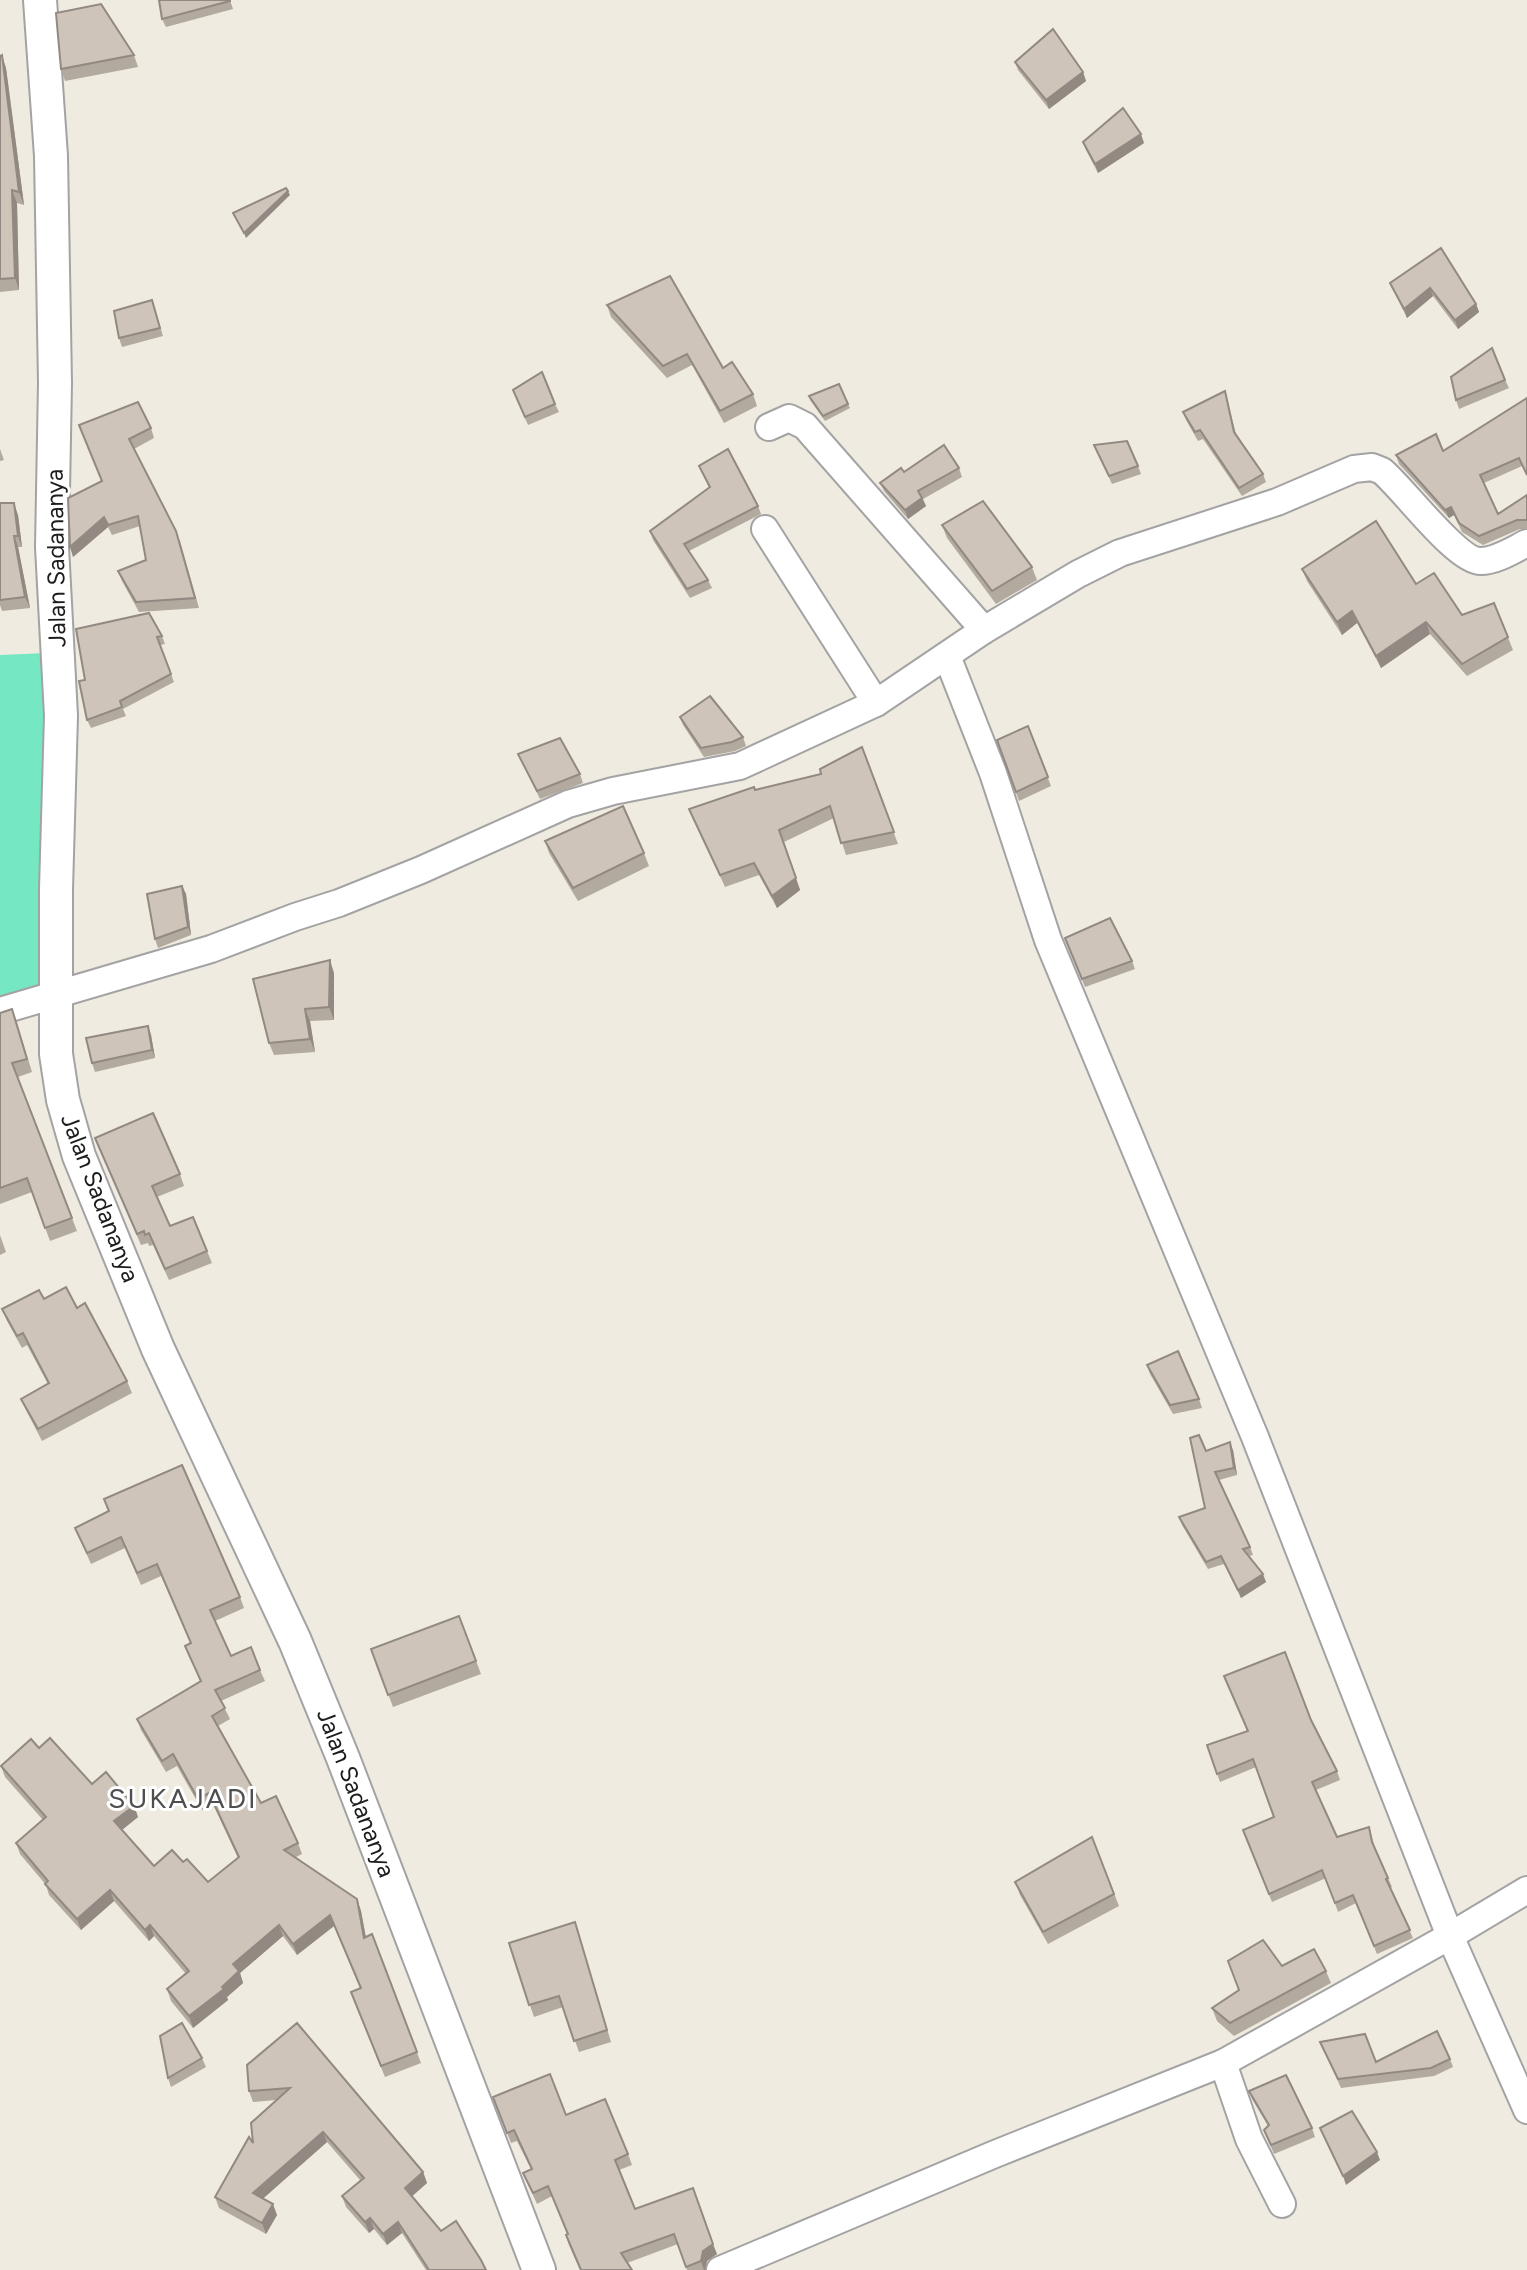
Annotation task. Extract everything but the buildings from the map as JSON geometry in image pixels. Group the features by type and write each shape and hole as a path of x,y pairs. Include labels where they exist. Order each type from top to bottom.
{"street":[{"name":"Jalan Sadananya","path":"40,0 51,156 55,383 52,547 61,716 56,889 56,1054 63,1100 79,1156 158,1349 295,1641 331,1729 539,2270"},
{"path":"769,427 789,418 805,426 984,630"},
{"path":"0,1011 211,949 339,903 568,804 613,791 740,766 876,703 984,630 1078,574 1120,553 1277,502 1363,466 1382,471 1393,480 1456,550 1473,561 1497,557 1527,543"},
{"path":"765,529 876,703"},
{"path":"947,656 993,773 1048,940 1255,1437 1450,1936 1527,2110"},
{"path":"720,2270 995,2154 1223,2063 1527,1890"},
{"path":"1223,2063 1249,2139 1282,2204"}],"green space":[{"path":"48,653 39,995 0,1004 0,655"}],"district":[{"name":"SUKAJADI","path":"183,1798"}]}
